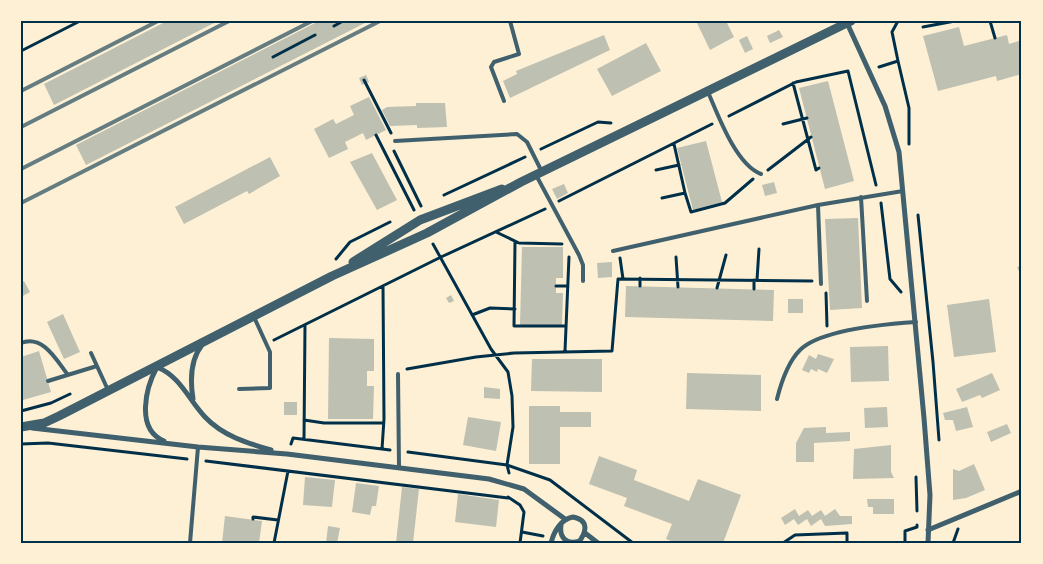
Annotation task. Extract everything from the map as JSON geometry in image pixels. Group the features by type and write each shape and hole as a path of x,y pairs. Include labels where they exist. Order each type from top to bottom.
{"street":[{"path":"332,276 420,220 539,174 849,22 894,131 899,152 916,322 930,496 928,543"},
{"path":"21,427 44,422 109,392 332,276 427,234 521,182"},
{"path":"194,402 191,384 193,366 199,349 204,342"},
{"path":"157,367 175,377 208,420 228,435 284,454"},
{"path":"157,367 148,387 145,409 150,428 160,440 170,443"},
{"path":"21,427 198,447 284,454 490,479 510,484 536,496 563,521"},
{"path":"928,530 1022,491"},
{"path":"551,542 554,533 563,521 573,516 580,519 585,526 585,533 579,542 564,539 560,532 563,521"},
{"path":"585,533 598,543"}],"lane":[{"path":"504,101 491,67 494,62 519,54 510,21"},
{"path":"708,92 720,120 743,160 760,174"},
{"path":"395,141 512,134 526,140 539,174 579,254 583,281"},
{"path":"613,251 818,205 903,190"},
{"path":"861,197 867,301"},
{"path":"818,205 820,283"},
{"path":"239,389 270,388 270,352 254,317"},
{"path":"777,399 786,373 800,350 809,344 845,330 916,322"},
{"path":"21,343 32,341 45,346 68,375"},
{"path":"91,353 109,392"},
{"path":"48,381 96,366"},
{"path":"398,374 400,467"},
{"path":"190,543 198,447"}],"path":[{"path":"334,26 343,21"},
{"path":"849,76 898,61 892,32 898,21"},
{"path":"923,27 955,21"},
{"path":"990,21 995,38"},
{"path":"21,51 78,22"},
{"path":"274,57 315,36"},
{"path":"266,344 441,257 546,208 793,83 848,71 880,193 890,279 902,292 902,300"},
{"path":"364,80 395,141"},
{"path":"793,83 805,119 816,170 819,168"},
{"path":"783,124 805,119"},
{"path":"438,198 598,122"},
{"path":"376,135 410,203"},
{"path":"674,144 691,212 725,204 760,174 809,138"},
{"path":"382,148 390,144 421,206"},
{"path":"656,170 679,165"},
{"path":"662,198 685,192"},
{"path":"406,214 430,202"},
{"path":"542,202 550,216"},
{"path":"335,261 350,242 398,218"},
{"path":"495,232 515,242 566,245 561,237"},
{"path":"430,240 472,315 508,372 512,396 513,427 507,465 510,484 508,498"},
{"path":"515,242 514,326 566,326"},
{"path":"754,289 760,249"},
{"path":"619,250 623,279"},
{"path":"565,351 569,252"},
{"path":"717,288 726,255"},
{"path":"676,257 678,287"},
{"path":"640,278 640,286"},
{"path":"402,369 496,355 565,351 612,351 616,281 623,279 678,278 820,283 825,281 826,312"},
{"path":"382,449 382,423 384,419 383,286"},
{"path":"556,286 568,286"},
{"path":"472,315 490,308 514,309"},
{"path":"304,439 305,324"},
{"path":"384,370 393,370"},
{"path":"21,411 51,403 77,391"},
{"path":"304,420 382,423"},
{"path":"282,470 284,454 292,438 507,465 550,480 633,543"},
{"path":"21,444 48,443 508,498 520,505 524,512 520,543"},
{"path":"274,543 288,471"},
{"path":"905,543 905,531 917,528 916,476"},
{"path":"252,519 253,517 278,520"},
{"path":"522,532 541,535 551,542"},
{"path":"783,543 795,535 847,533 847,543"}],"building":[{"path":"167,21 218,21 54,105 44,84"},
{"path":"319,21 369,21 86,165 76,145"},
{"path":"696,21 726,21 734,37 710,50"},
{"path":"959,27 964,46 1007,35 1009,44 1022,40 1022,74 997,81 996,76 938,91 923,36"},
{"path":"779,30 783,37 770,43 767,36"},
{"path":"604,35 610,50 510,98 503,81 517,74 516,71"},
{"path":"747,36 753,49 745,53 739,40"},
{"path":"646,43 661,71 612,96 597,69"},
{"path":"366,75 369,82 362,85 359,78"},
{"path":"828,81 854,181 825,189 799,88"},
{"path":"369,97 386,130 366,140 363,133 345,142 348,149 329,158 314,129 333,119 336,124 354,115 350,106"},
{"path":"416,103 445,103 447,127 417,128 417,125 390,126 382,110 387,107 416,106"},
{"path":"706,141 722,202 693,210 677,148"},
{"path":"372,153 397,200 377,210 350,162"},
{"path":"270,157 280,176 249,194 247,191 184,224 175,207"},
{"path":"774,182 777,193 765,196 762,185"},
{"path":"564,184 568,193 557,199 552,189"},
{"path":"858,218 862,308 830,310 825,219"},
{"path":"522,247 563,247 563,278 556,278 556,293 563,293 562,325 520,325"},
{"path":"612,262 612,277 598,278 597,263"},
{"path":"1022,266 1022,278 1017,267"},
{"path":"24,281 30,292 21,297 21,283"},
{"path":"626,286 774,290 773,321 625,317"},
{"path":"451,295 454,301 449,303 446,298"},
{"path":"788,299 803,299 803,313 788,313"},
{"path":"989,299 996,352 954,357 947,305"},
{"path":"63,314 80,352 64,359 47,322"},
{"path":"329,338 374,339 374,371 367,371 367,386 374,386 373,419 328,419"},
{"path":"888,346 889,381 851,382 850,347"},
{"path":"39,351 51,392 23,400 21,357"},
{"path":"818,354 834,359 827,373 818,369 817,372 811,369 809,373 802,370 809,355 816,359"},
{"path":"532,359 602,359 602,392 531,391"},
{"path":"687,373 761,375 761,411 686,409"},
{"path":"992,373 1000,390 982,398 980,395 962,402 956,389"},
{"path":"484,387 500,389 500,399 484,398"},
{"path":"284,402 297,402 297,415 284,415"},
{"path":"529,406 560,406 560,412 591,412 591,427 560,427 560,464 529,464"},
{"path":"887,407 888,427 865,428 864,408"},
{"path":"967,407 973,427 956,431 953,420 945,420 943,413"},
{"path":"468,417 501,422 496,451 463,445"},
{"path":"1007,424 1011,433 991,442 987,432"},
{"path":"826,427 826,433 850,432 850,441 814,443 814,462 796,462 796,443 804,428"},
{"path":"891,445 891,472 894,478 853,479 854,449"},
{"path":"599,456 637,470 634,480 689,501 698,479 741,495 723,543 676,543 666,539 672,524 624,506 627,498 589,484"},
{"path":"974,464 985,490 966,498 953,500 953,469 959,471"},
{"path":"305,477 335,480 332,507 303,505"},
{"path":"356,483 379,486 376,506 372,506 370,515 352,512"},
{"path":"402,487 419,489 413,543 396,543"},
{"path":"458,494 499,500 496,527 455,522"},
{"path":"867,499 894,499 894,514 873,514 873,507 868,507"},
{"path":"795,509 799,516 808,510 812,516 821,510 825,516 835,509 840,516 852,516 852,524 825,526 821,519 811,526 807,519 798,525 794,519 785,525 781,518"},
{"path":"225,516 262,521 259,543 222,543"},
{"path":"328,526 340,528 337,543 326,543"}],"railway":[{"path":"21,91 158,21"},
{"path":"21,127 229,21"},
{"path":"21,169 312,21"},
{"path":"21,203 380,21"}]}
